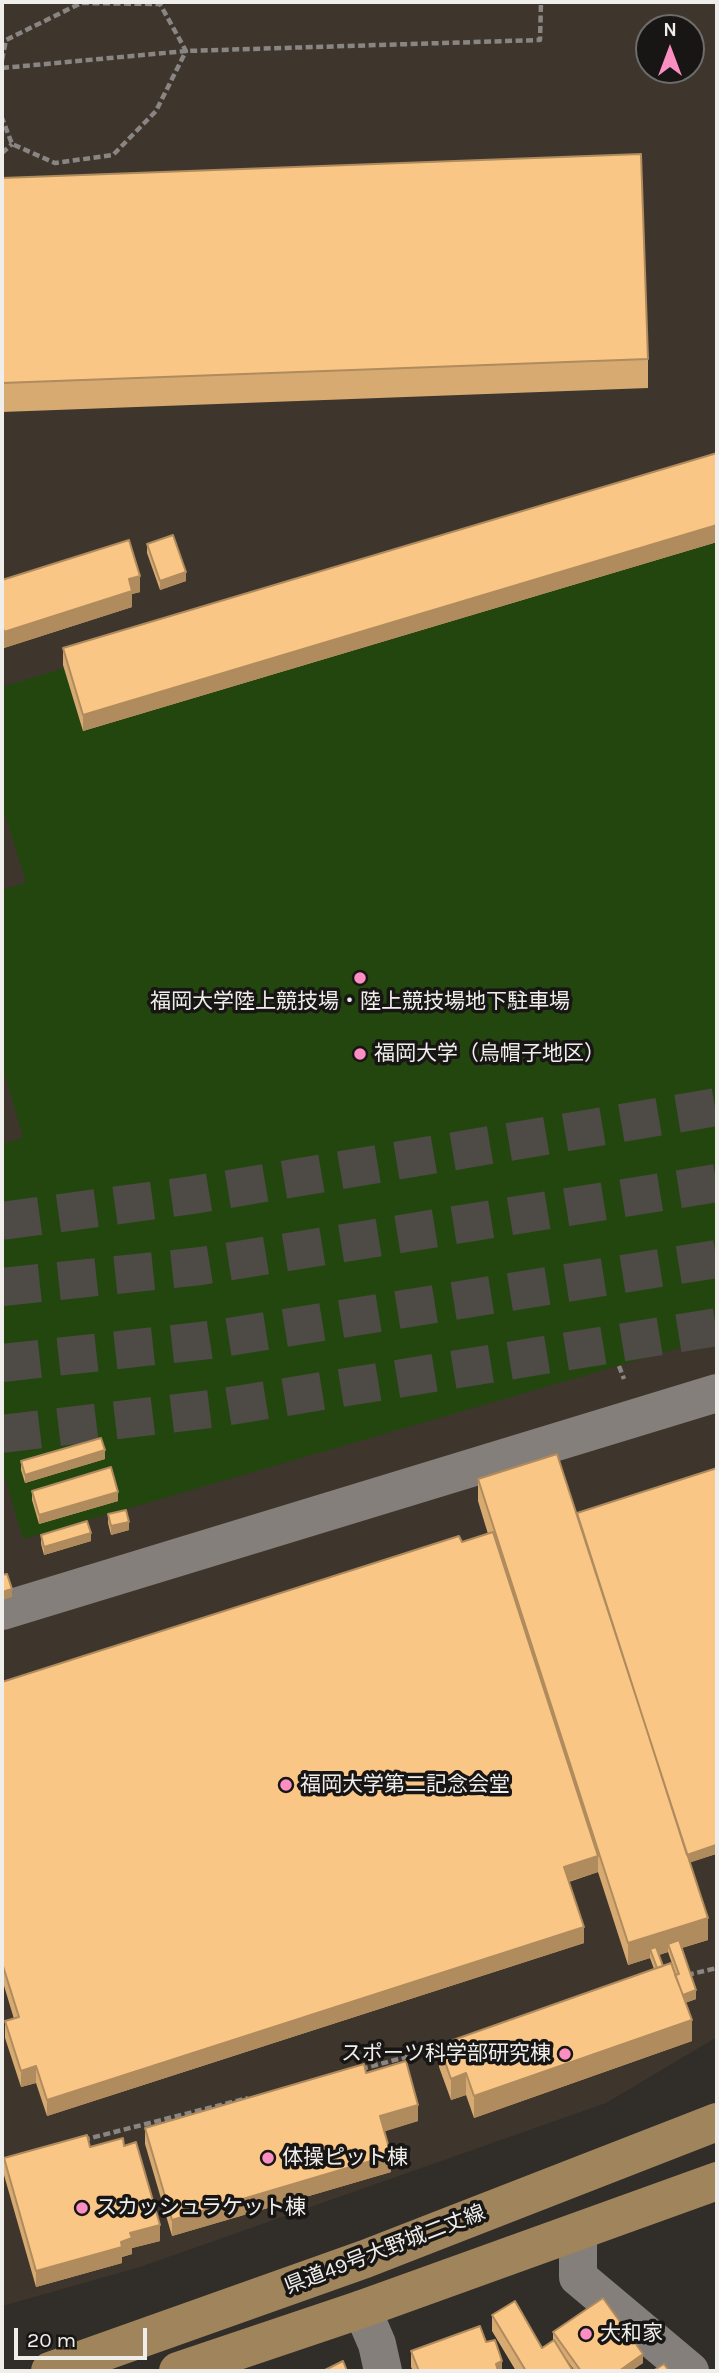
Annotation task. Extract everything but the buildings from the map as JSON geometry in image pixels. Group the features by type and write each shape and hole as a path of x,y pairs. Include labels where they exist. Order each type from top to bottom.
{"main road":[{"name":"県道49号大野城二丈線","path":"50,2371 365,2259 717,2122"},
{"name":"県道49号大野城二丈線","path":"178,2371 362,2309 717,2181"}],"street":[{"path":"2,1611 717,1393"},
{"path":"578,2232 578,2277 690,2371"},
{"path":"362,2309 377,2344 383,2371"}],"path":[{"path":"2,68 186,51 540,40 541,2"},
{"path":"2,60 6,40 81,3 160,4 186,51"},
{"path":"2,118 12,144 55,163 113,155 156,111 186,51"},
{"path":"2,153 12,144"},
{"path":"677,1979 717,1968"},
{"path":"349,2072 455,2044"},
{"path":"82,2141 255,2096"}],"shaded area":[{"name":"福岡大学（烏帽子地区）","path":"2,2 717,2 717,2037 606,2103 140,2267 2,2306"}],"green space":[{"name":"福岡大学陸上競技場・陸上競技場地下駐車場","path":"717,469 717,1337 23,1539 2,1468 2,1145 23,1137 2,1066 2,890 26,882 2,806 2,687"}],"tunnel":[{"path":"2,1221 193,1195 717,1107"},
{"path":"2,1287 201,1266 717,1183"},
{"path":"2,1363 209,1340 717,1259"},
{"path":"2,1434 218,1408 717,1327"}],"place":[{"name":"福岡大学陸上競技場・陸上競技場地下駐車場","path":"360,978"},
{"name":"福岡大学（烏帽子地区）","path":"360,1054"},
{"name":"福岡大学第二記念会堂","path":"286,1785"},
{"name":"スポーツ科学部研究棟","path":"565,2054"},
{"name":"体操ピット棟","path":"268,2158"},
{"name":"スカッシュラケット棟","path":"82,2208"},
{"name":"大和家","path":"586,2334"}]}
